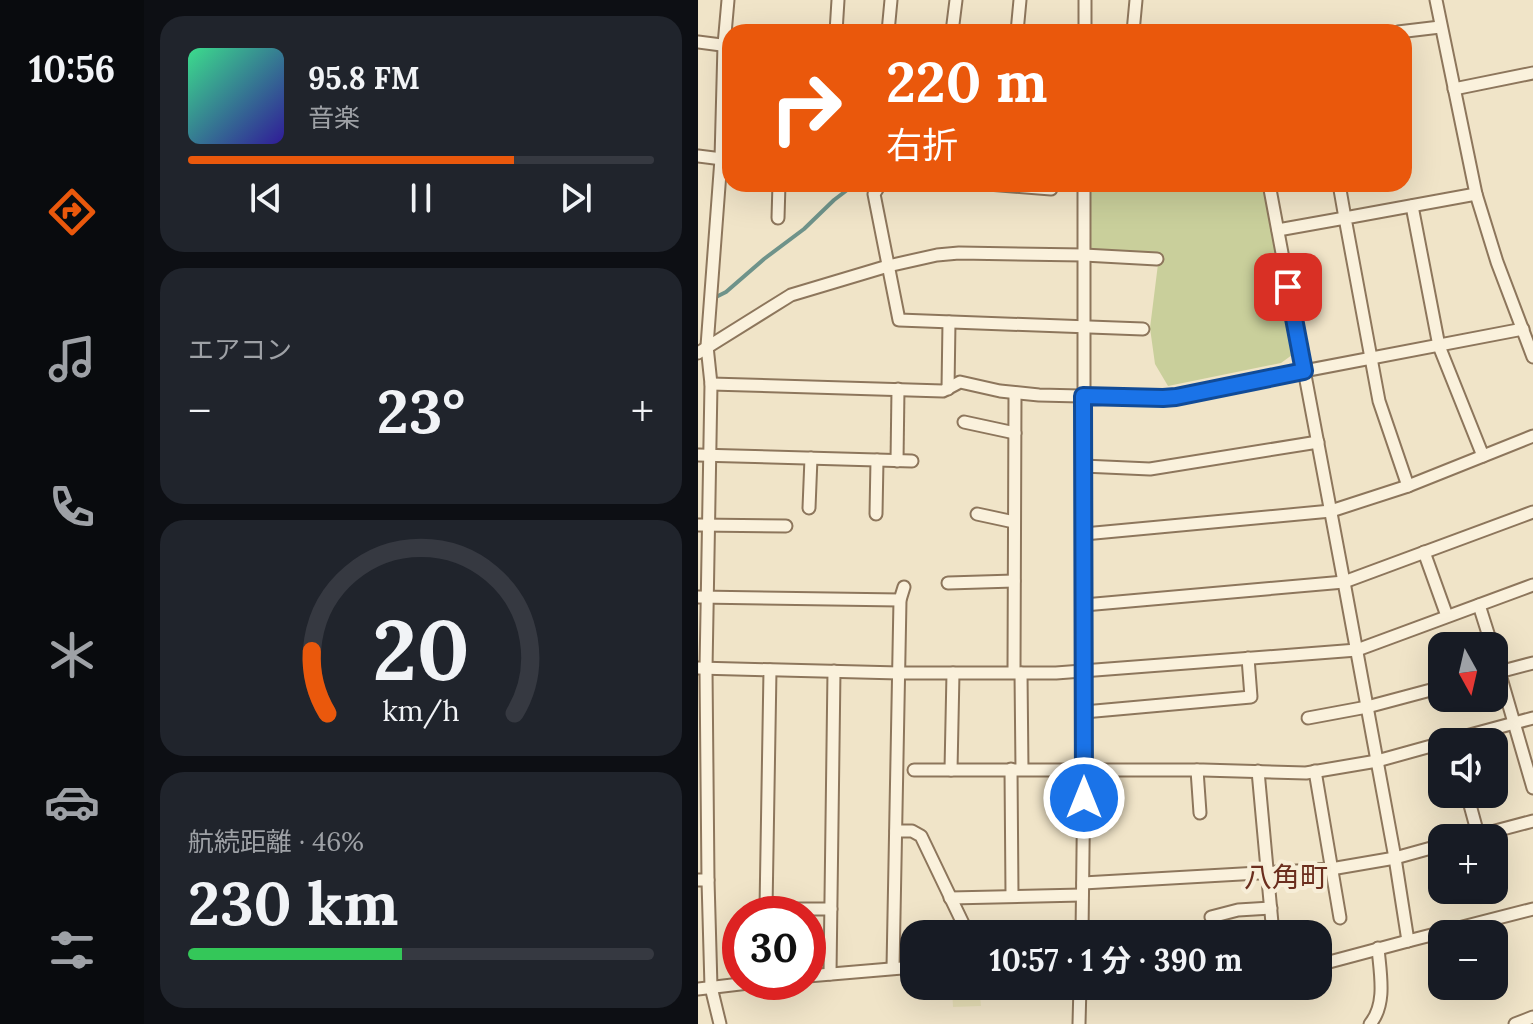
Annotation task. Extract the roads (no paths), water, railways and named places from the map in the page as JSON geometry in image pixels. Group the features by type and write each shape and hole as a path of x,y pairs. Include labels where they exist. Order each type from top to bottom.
{"street":[{"path":"727,24 728,0"},
{"path":"836,24 838,0"},
{"path":"889,24 891,0"},
{"path":"953,24 956,0"},
{"path":"1018,24 1020,0"},
{"path":"1085,0 1085,24"},
{"path":"1134,24 1136,0"},
{"path":"1436,0 1476,194 1497,262 1533,357"},
{"path":"1412,30 1440,27"},
{"path":"698,42 722,44"},
{"path":"1454,89 1533,73"},
{"path":"698,156 722,159"},
{"path":"720,1024 711,987 703,880 704,455 711,384 702,350 708,322 722,188"},
{"path":"778,218 779,192"},
{"path":"875,192 899,320 1143,329"},
{"path":"1082,920 1084,192"},
{"path":"1271,192 1408,941"},
{"path":"1340,192 1379,401 1408,486"},
{"path":"1278,230 1476,194"},
{"path":"1412,206 1439,346 1483,456"},
{"path":"702,350 791,295 937,255 1084,255 1157,259"},
{"path":"948,389 949,322"},
{"path":"711,384 943,391 960,382 1039,395 1163,398 1523,329"},
{"path":"897,461 898,389"},
{"path":"1012,895 1018,672 1014,581 1015,393"},
{"path":"964,422 1015,433"},
{"path":"1084,534 1331,511 1408,486 1533,436"},
{"path":"1083,466 1150,469 1318,442"},
{"path":"704,455 912,461"},
{"path":"809,508 811,458"},
{"path":"876,514 877,460"},
{"path":"1084,605 1344,582 1533,512"},
{"path":"977,514 1014,522"},
{"path":"704,526 786,526"},
{"path":"1424,552 1447,616"},
{"path":"948,583 1014,581"},
{"path":"702,669 899,673 1084,672 1357,650 1533,585"},
{"path":"893,968 900,600 904,587"},
{"path":"703,597 900,600"},
{"path":"1479,605 1488,632"},
{"path":"1084,712 1251,697 1248,658"},
{"path":"1508,670 1533,663"},
{"path":"770,670 766,909 831,909"},
{"path":"830,974 834,671"},
{"path":"951,770 953,673"},
{"path":"1308,718 1428,691"},
{"path":"1508,704 1533,788"},
{"path":"1497,728 1533,718"},
{"path":"914,770 1306,773 1377,761 1428,747"},
{"path":"1197,770 1200,813"},
{"path":"1258,771 1272,920"},
{"path":"1315,771 1340,918"},
{"path":"1508,828 1533,821"},
{"path":"896,831 912,831 921,836 961,920"},
{"path":"950,898 1268,871 1331,869 1428,849"},
{"path":"1211,917 1238,910 1271,908"},
{"path":"1332,961 1533,909"},
{"path":"1370,1024 1378,1011 1382,987 1378,948"},
{"path":"826,974 900,968"},
{"path":"698,989 722,986"},
{"path":"1079,1024 1080,1000"},
{"path":"1515,1024 1533,1017"}],"waterway":[{"path":"714,298 726,292 804,229 844,192"}],"district":[{"name":"八角町","path":"1286,877"}]}
